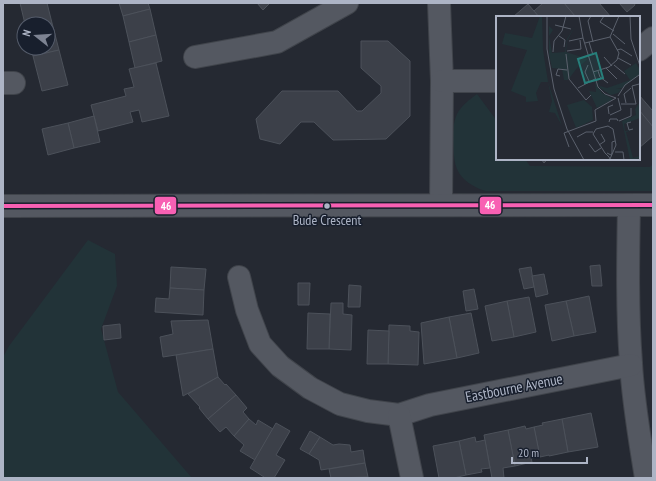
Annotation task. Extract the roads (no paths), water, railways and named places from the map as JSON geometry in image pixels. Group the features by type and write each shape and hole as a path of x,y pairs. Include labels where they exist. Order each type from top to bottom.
{"street":[{"path":"195,57 277,42 347,3"},
{"path":"439,3 442,81 441,205"},
{"path":"640,49 653,38"},
{"path":"442,81 496,81"},
{"path":"629,205 628,312 631,365 634,403 646,478"},
{"path":"3,206 653,205"},
{"name":"Eastbourne Avenue","path":"240,277 247,310 260,344 280,366 310,388 340,404 368,411 399,415 430,406 631,365"},
{"path":"399,415 412,478"}],"place":[{"name":"Bude Crescent","path":"327,206"}]}
